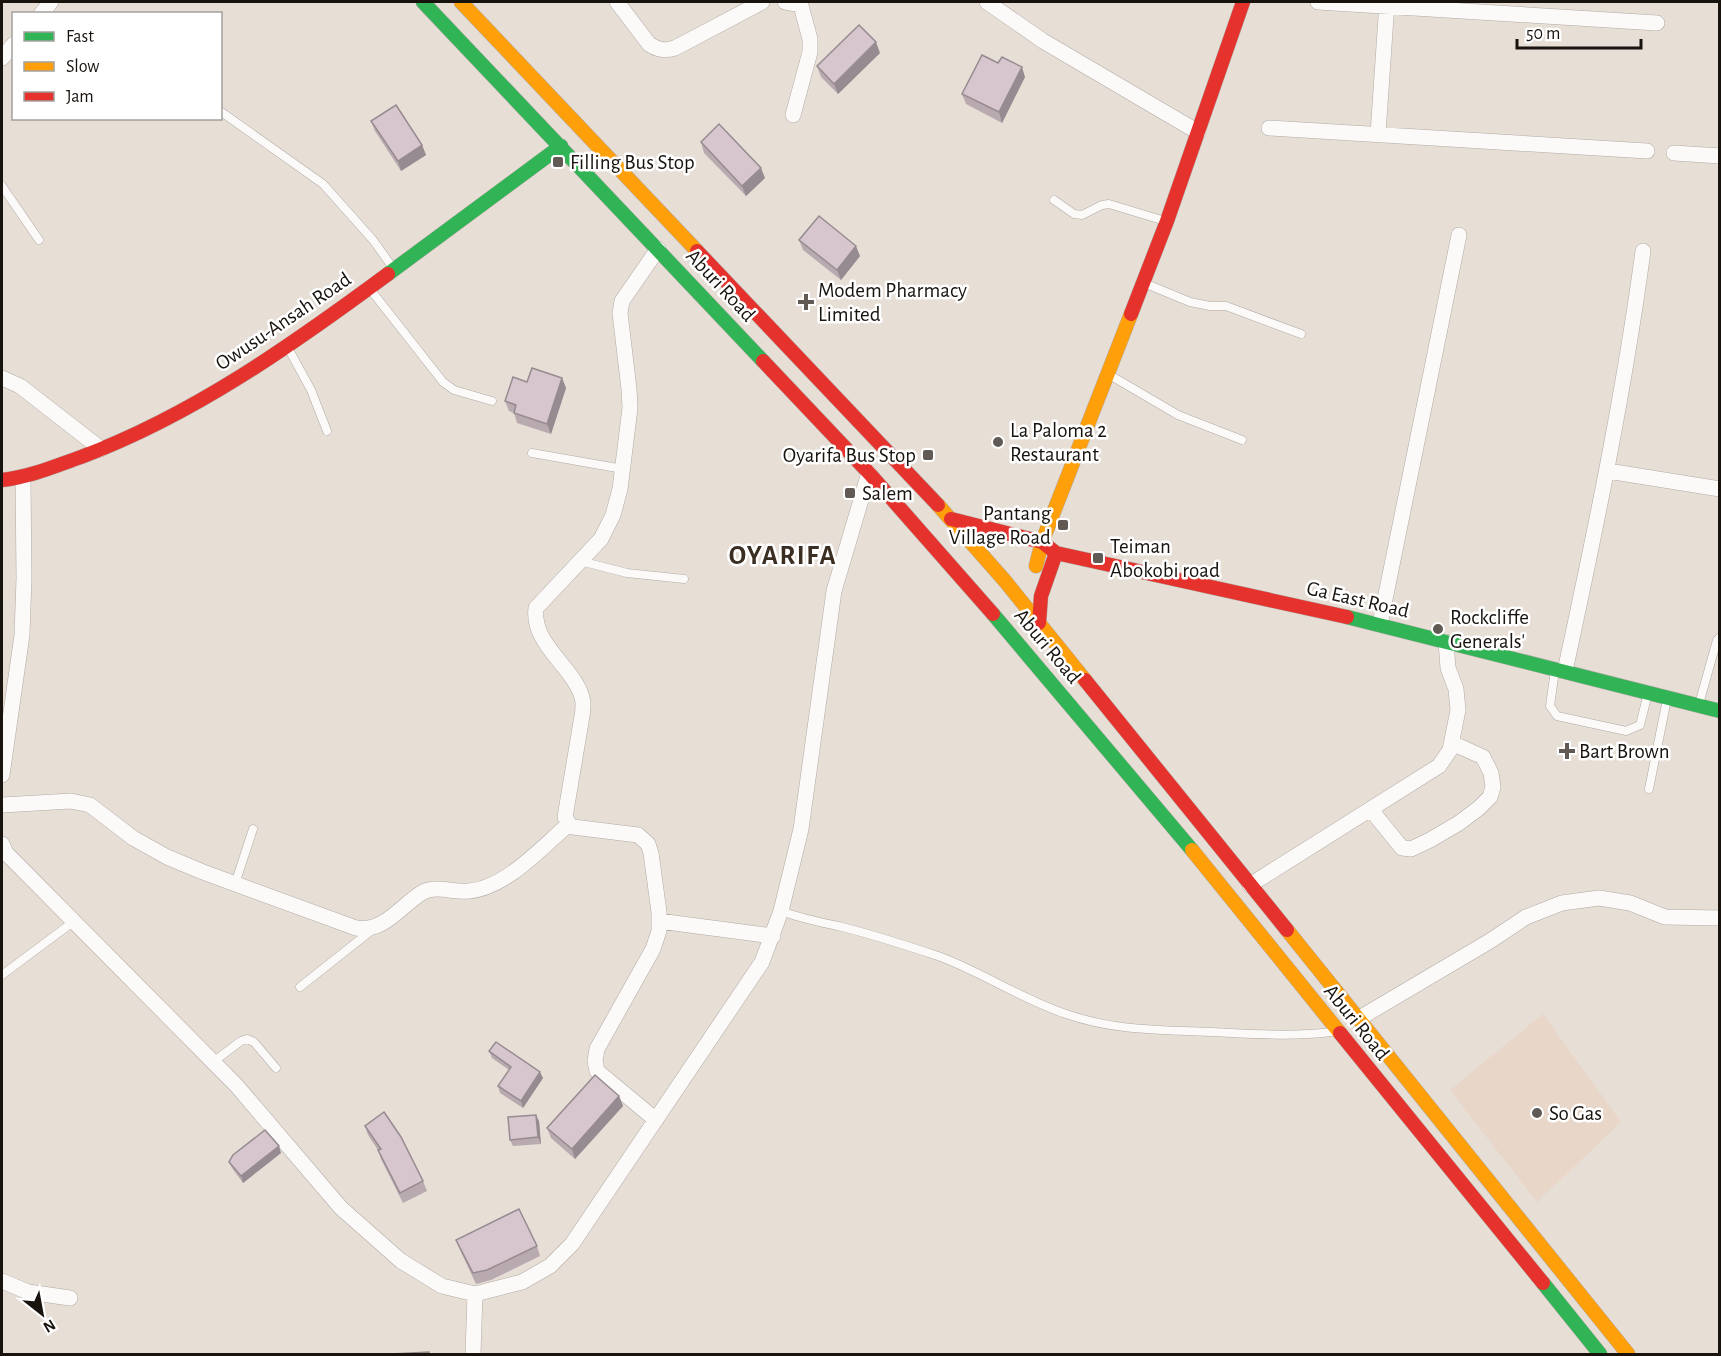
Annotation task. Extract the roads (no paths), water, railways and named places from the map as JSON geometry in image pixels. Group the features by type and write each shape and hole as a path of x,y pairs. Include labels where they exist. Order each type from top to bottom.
{"main road":[{"name":"Aburi Road","path":"423,2 869,473 964,579 1198,858 1600,1354"},
{"name":"Aburi Road","path":"461,2 951,519 1021,574 1039,623 1628,1354"},
{"path":"1021,574 1042,542 1167,221 1243,2"},
{"name":"Owusu-Ansah Road","path":"2,480 23,478 101,449 179,413 241,377 394,270 561,146"},
{"path":"951,519 1042,542 1056,553"},
{"path":"964,579 985,582 1021,574 1056,553"},
{"path":"1039,623 1040,597 1056,553"},
{"name":"Ga East Road","path":"1056,553 1380,624 1719,711"}],"street":[{"path":"617,2 649,44 666,51 762,2"},
{"path":"987,2 1043,41 1198,132"},
{"path":"1318,2 1387,4 1657,23"},
{"path":"793,115 810,52 810,39 795,3"},
{"path":"1378,134 1387,4"},
{"path":"1269,128 1647,151"},
{"path":"1674,153 1719,156"},
{"path":"1380,624 1459,235"},
{"path":"656,1120 597,1071 595,1062 597,1049 653,949 659,931 651,853 644,839 638,836 573,827 568,824 565,817 583,702 578,689 539,632 535,620 536,608 601,539 613,515 620,489 630,408 620,313 622,301 658,249"},
{"path":"1560,670 1608,471 1643,251"},
{"path":"2,378 20,386 101,449"},
{"path":"1608,471 1719,489"},
{"path":"2,844 6,853 20,868 236,1085 341,1208 392,1253 442,1286 476,1294 522,1282 550,1266 572,1244 762,962 781,911 801,829 834,591 869,473"},
{"path":"2,776 8,689 22,635 23,478"},
{"path":"1250,885 1439,766 1450,750 1458,710 1456,689 1448,668 1446,642"},
{"path":"1371,810 1402,848 1410,849 1430,840 1479,808 1490,797 1493,787 1488,764 1483,757 1452,743"},
{"path":"2,805 71,801 90,806 141,843 166,856 236,884 366,930 376,927 423,893 435,888 470,891 496,882 516,870 568,824"},
{"path":"1358,1019 1490,941 1526,916 1562,903 1599,898 1630,903 1665,917 1719,918"},
{"path":"659,921 772,936"},
{"path":"2,1281 28,1292 70,1298"},
{"path":"473,1354 476,1294"}],"lane":[{"path":"222,112 323,184 373,240 394,270"},
{"path":"2,186 39,240"},
{"path":"1054,200 1074,214 1083,215 1102,205 1109,204 1167,221"},
{"path":"1142,283 1190,302 1226,306 1301,334"},
{"path":"369,288 443,382 454,390 492,401"},
{"path":"287,345 311,390 327,431"},
{"path":"1107,373 1178,415 1242,440"},
{"path":"532,453 623,468"},
{"path":"580,561 627,573 684,579"},
{"path":"1699,706 1719,637"},
{"path":"1560,670 1550,705 1557,716 1626,731 1634,730 1640,725 1648,693"},
{"path":"1649,789 1668,698"},
{"path":"236,884 253,830"},
{"path":"781,911 805,920 882,938 938,956 982,974 1008,989 1063,1013 1099,1024 1149,1030 1290,1036 1338,1031"},
{"path":"2,975 73,922"},
{"path":"300,987 376,927"},
{"path":"213,1062 247,1039 254,1042 276,1068"}],"place":[{"name":"Filling Bus Stop","path":"558,162"},
{"name":"Modem Pharmacy Limited","path":"806,302"},
{"name":"La Paloma 2 Restaurant","path":"998,442"},
{"name":"Oyarifa Bus Stop","path":"928,455"},
{"name":"Salem","path":"850,493"},
{"name":"Pantang Village Road","path":"1063,525"},
{"name":"Teiman Abokobi road","path":"1098,558"},
{"name":"Rockcliffe Generals'","path":"1438,629"},
{"name":"Bart Brown","path":"1567,751"},
{"name":"So Gas","path":"1537,1113"}],"district":[{"name":"OYARIFA","path":"783,555"}]}
